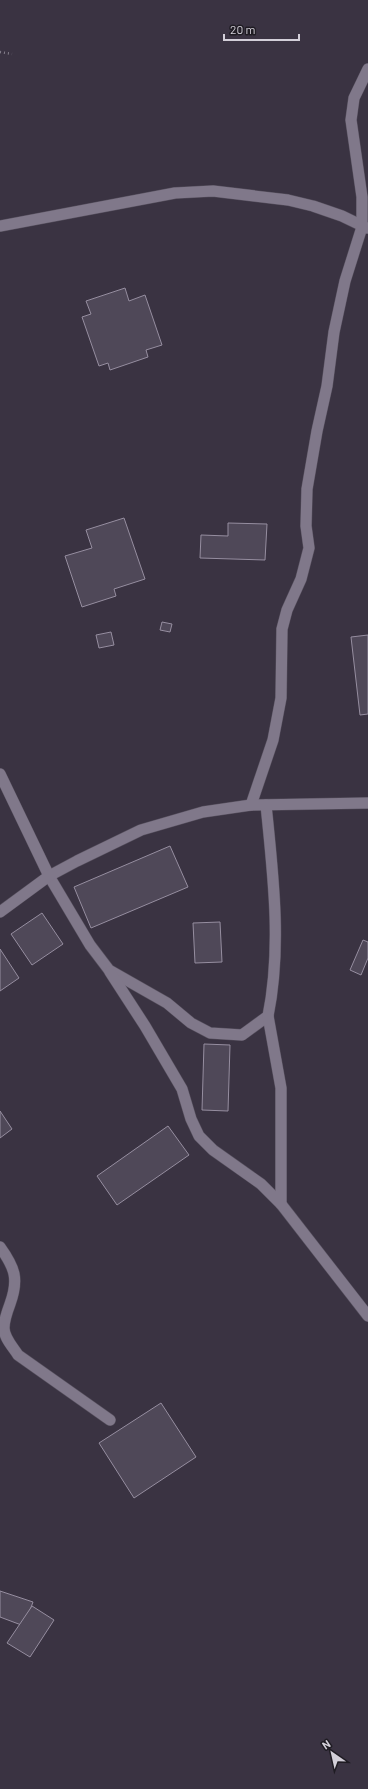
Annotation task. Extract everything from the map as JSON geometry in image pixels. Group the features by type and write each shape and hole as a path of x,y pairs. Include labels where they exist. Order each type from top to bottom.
{"street":[{"path":"251,805 273,740 281,698 282,629 287,610 301,579 309,548 306,526 307,489 317,431 327,386 334,332 345,281 365,228 351,120 354,98 368,69"},
{"path":"0,226 175,193 213,191 288,200 313,206 342,216 365,228"},
{"path":"0,774 49,876 90,945 109,970 145,1026 182,1089 191,1119 199,1136 213,1150 261,1184 281,1204 368,1316"},
{"path":"0,912 49,876 141,830 202,812 251,805 368,802"},
{"path":"266,805 272,866 275,966 268,1016 281,1088 281,1204"},
{"path":"109,970 167,1003 191,1023 210,1034 242,1035 268,1016"},
{"path":"0,1247 14,1269 16,1283 5,1317 4,1329 9,1342 18,1355 110,1420"}],"path":[{"path":"0,52 12,54"}],"building":[{"path":"125,288 129,301 145,295 162,345 146,350 148,357 110,370 108,363 99,366 82,317 91,314 86,301"},
{"path":"124,518 145,579 114,589 116,596 82,607 65,556 92,548 86,530"},
{"path":"228,523 267,524 265,560 200,558 201,535 228,536"},
{"path":"162,622 172,624 170,632 160,630"},
{"path":"111,632 114,645 99,648 96,635"},
{"path":"368,635 368,714 360,715 351,637"},
{"path":"170,846 188,887 91,928 74,887"},
{"path":"42,913 63,944 32,965 11,934"},
{"path":"220,922 222,962 195,963 193,923"},
{"path":"363,940 368,942 368,958 361,975 350,970"},
{"path":"0,949 19,978 0,991"},
{"path":"204,1044 230,1045 228,1111 202,1110"},
{"path":"0,1111 12,1129 0,1138"},
{"path":"168,1126 189,1155 117,1205 97,1176"},
{"path":"161,1403 196,1457 134,1498 99,1443"},
{"path":"0,1591 33,1602 24,1626 0,1617"},
{"path":"32,1606 54,1620 30,1657 7,1643"}]}
